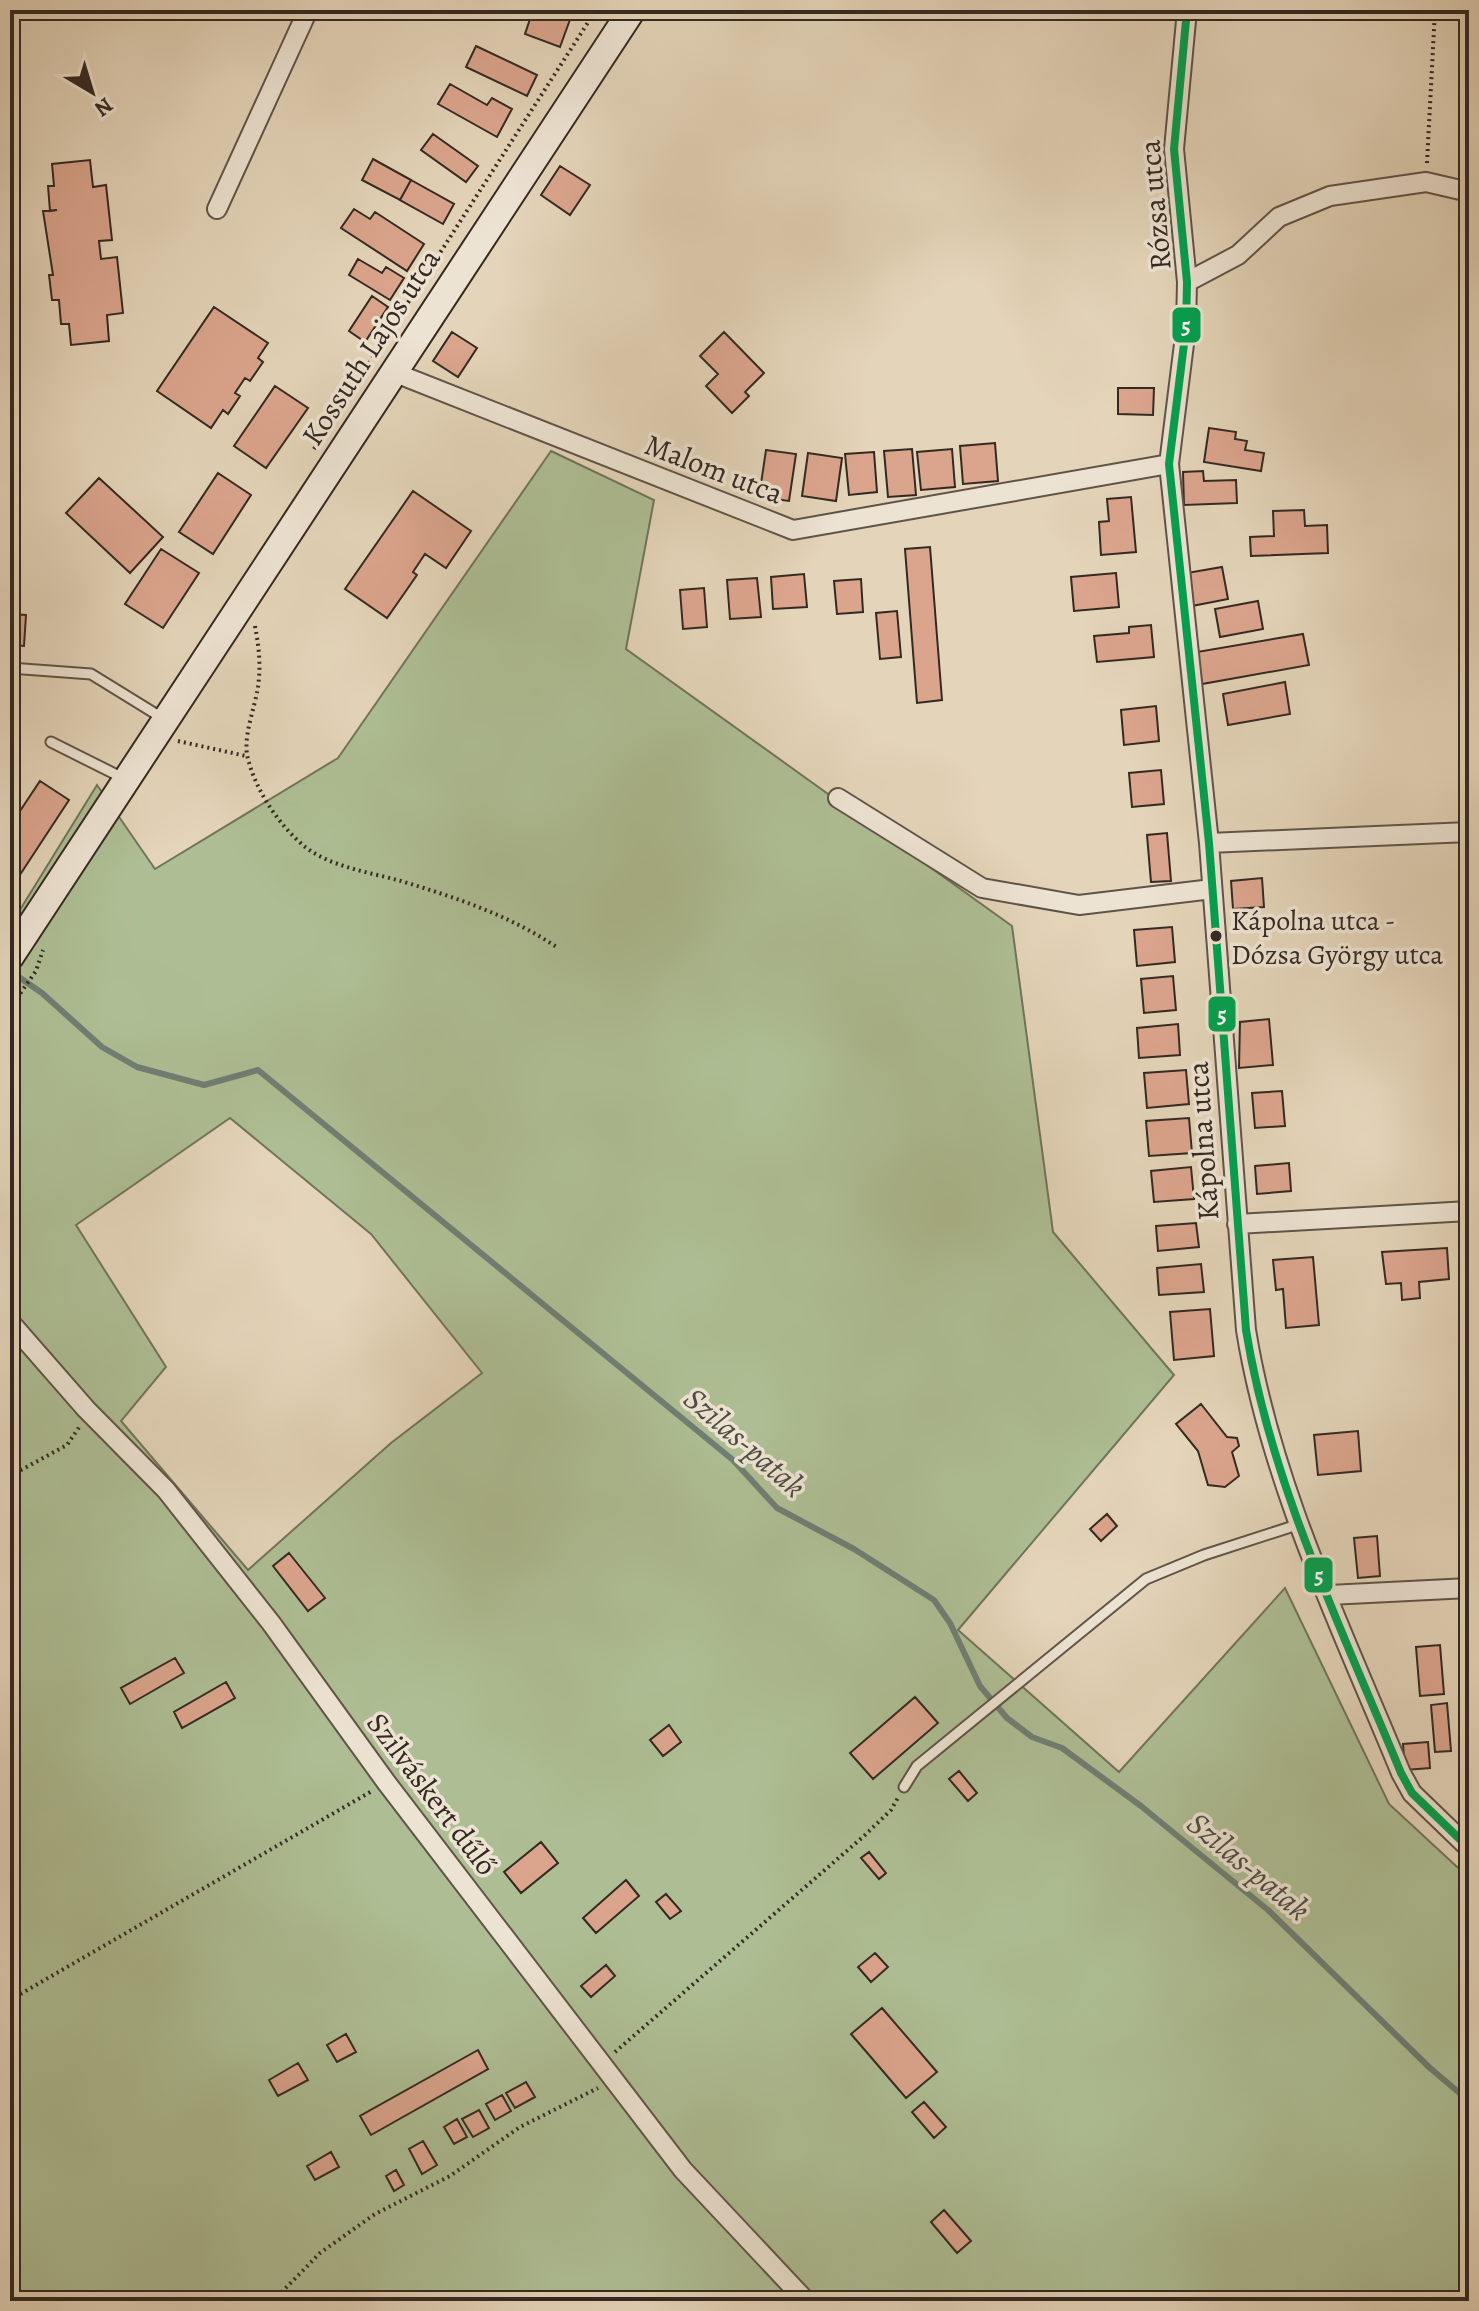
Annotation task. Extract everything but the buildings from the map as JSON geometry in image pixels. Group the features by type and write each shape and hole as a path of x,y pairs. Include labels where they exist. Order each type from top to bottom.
{"main road":[{"name":"Kossuth Lajos utca","path":"12,955 632,10"}],"street":[{"path":"217,209 308,10"},
{"name":"Rózsa utca","path":"1187,10 1174,149 1187,282 1238,255 1257,234 1301,206 1358,190 1426,182 1469,192"},
{"name":"Kápolna utca","path":"1187,282 1186,328 1169,464 1209,843 1237,1224 1255,1385 1266,1429 1300,1524 1412,1793 1469,1848"},
{"name":"Malom utca","path":"393,372 793,530 1169,464"},
{"path":"838,798 982,888 1079,905 1212,889"},
{"path":"1209,843 1469,832"},
{"path":"1237,1224 1469,1211"},
{"name":"Szilváskert dűlő","path":"10,1322 86,1409 166,1490 271,1623 386,1782 683,2170 806,2301"},
{"path":"1329,1595 1469,1588"}],"lane":[{"path":"10,668 91,674 161,724"},
{"path":"51,742 126,779"},
{"path":"904,1787 917,1766 1146,1579 1300,1524"}],"path":[{"path":"311,454 596,10"},
{"path":"1426,182 1435,10"},
{"path":"236,610 255,624 261,653 246,756 258,786 281,822 305,847 329,861 474,904 523,924 558,948"},
{"path":"161,724 176,740 246,756"},
{"path":"10,1008 36,971"},
{"path":"10,1476 67,1445 79,1429 86,1409"},
{"path":"10,2000 386,1782"},
{"path":"601,2063 864,1836 891,1810 904,1787"},
{"path":"273,2301 320,2253 375,2214 450,2176 520,2127 579,2095 599,2087 620,2088"}],"green space":[{"path":"551,451 654,500 626,649 1012,926 1053,1232 1174,1375 958,1630 1119,1772 1285,1588 1389,1804 1469,1878 1469,2301 10,2301 10,926 97,785 155,869 338,758","holes":["230,1118 371,1234 482,1373 391,1443 248,1570 121,1421 166,1367 76,1225"]}],"waterway":[{"name":"Szilas-patak","path":"10,971 42,993 102,1047 137,1067 204,1085 258,1070 733,1460 777,1508 854,1549 934,1600 950,1623 980,1686 1007,1718 1032,1737 1062,1748 1141,1806 1268,1910 1430,2068 1469,2101"}],"transit line":[{"name":"5","path":"1187,10 1174,149 1187,282 1186,328 1169,464 1209,843 1246,1330 1257,1388 1290,1500 1401,1773 1412,1793 1469,1848"}],"place":[{"name":"Kápolna utca - Dózsa György utca","path":"1216,936"}]}
